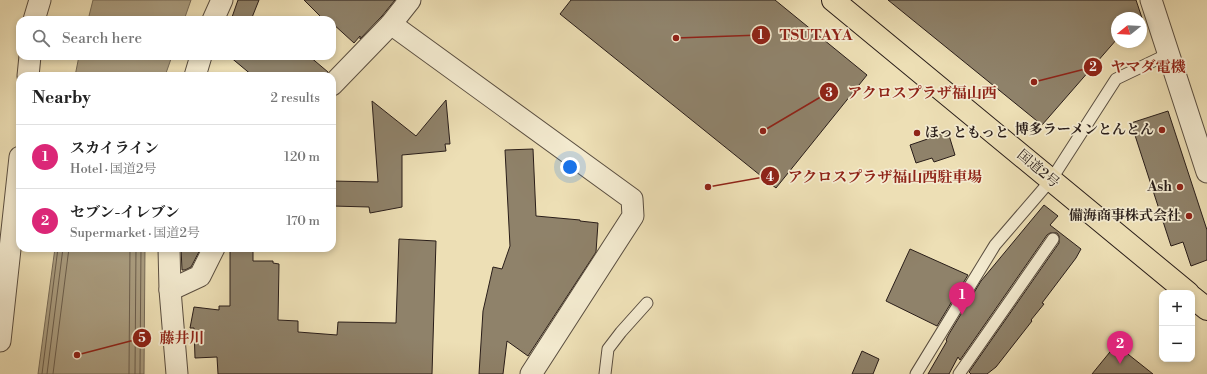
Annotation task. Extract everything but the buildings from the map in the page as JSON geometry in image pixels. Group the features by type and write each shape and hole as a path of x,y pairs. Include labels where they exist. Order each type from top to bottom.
{"highway":[{"name":"国道2号","path":"833,0 1184,290"},
{"path":"1195,299 1207,309"}],"street":[{"path":"30,0 33,16"},
{"path":"35,16 40,0"},
{"path":"215,16 222,0"},
{"path":"336,81 391,24 410,0"},
{"path":"1151,0 1207,172"},
{"path":"391,24 632,199 633,216 531,374"},
{"path":"28,72 30,60"},
{"path":"197,72 200,60"},
{"path":"0,341 16,194"},
{"path":"169,252 170,290 177,374"},
{"path":"170,290 200,276 212,252"}],"lane":[{"path":"916,374 995,245 1051,180 1116,79 1168,54"},
{"path":"959,374 1053,239"},
{"path":"605,374 608,349 647,303"}],"water":[{"path":"93,0 191,0 185,16 89,16"},
{"path":"78,60 171,60 166,72 76,72"},
{"path":"54,252 145,252 144,374 38,374"}],"place":[{"name":"TSUTAYA","path":"676,38"},
{"name":"ヤマダ電機","path":"1034,82"},
{"name":"博多ラーメンとんとん","path":"1162,130"},
{"name":"アクロスプラザ福山西","path":"763,131"},
{"name":"ほっともっと","path":"917,133"},
{"name":"アクロスプラザ福山西駐車場","path":"708,187"},
{"name":"Ash","path":"1180,187"},
{"name":"備海商事株式会社","path":"1189,216"},
{"name":"スカイライン","path":"962,315"},
{"name":"藤井川","path":"77,355"},
{"name":"セブン-イレブン","path":"1120,364"}]}
